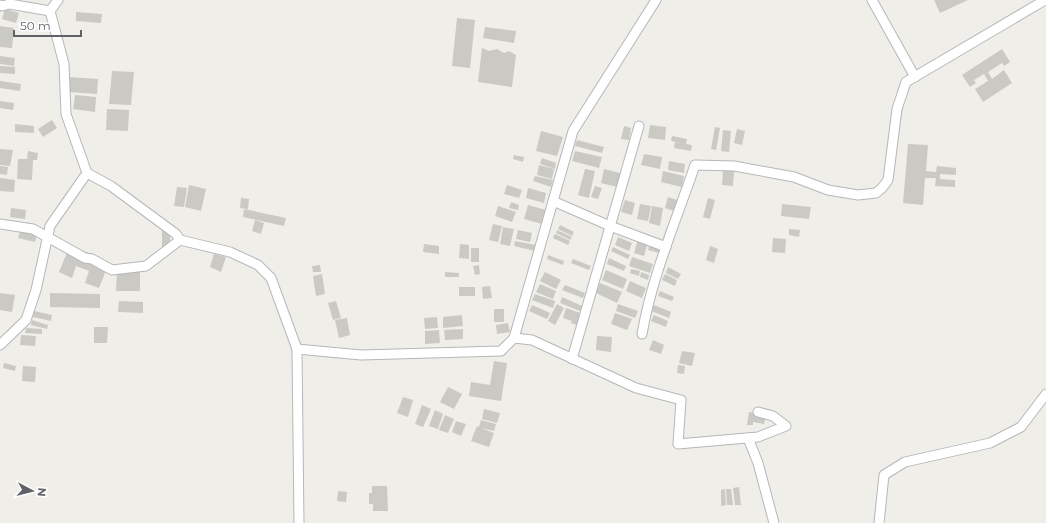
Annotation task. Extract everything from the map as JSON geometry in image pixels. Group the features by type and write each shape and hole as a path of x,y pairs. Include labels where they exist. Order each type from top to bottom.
{"street":[{"path":"50,11 58,0"},
{"path":"297,349 361,355 501,351 514,338 573,130 656,0"},
{"path":"872,0 915,77"},
{"path":"642,334 646,310 666,247 695,165 734,166 794,177 828,190 858,195 876,193 888,180 897,110 906,82 1045,0"},
{"path":"1,7 10,4 50,11"},
{"path":"50,11 64,64 66,114 87,173 111,186 176,234 180,240 230,252 258,265 271,278 297,349 299,523"},
{"path":"572,359 639,126"},
{"path":"0,345 26,320 36,290 50,226 87,173"},
{"path":"553,201 610,226 666,247"},
{"path":"0,224 33,229 85,258 92,259 112,270 146,266 180,240"},
{"path":"514,338 532,340 636,388 681,400 678,444 758,437 786,426 773,416 758,412"},
{"path":"879,523 884,475 905,462 990,444 1021,427 1046,394"},
{"path":"748,438 758,463 774,523"}],"building":[{"path":"934,0 968,0 940,13"},
{"path":"5,9 19,13 16,23 2,19"},
{"path":"76,12 102,14 101,23 76,21"},
{"path":"457,18 475,20 470,68 452,66"},
{"path":"0,26 14,28 12,48 0,47"},
{"path":"485,27 516,31 514,43 483,38"},
{"path":"482,48 489,51 497,49 504,53 509,51 516,55 512,87 478,82"},
{"path":"1002,49 1010,62 1004,66 1002,63 988,72 992,79 1004,70 1012,83 983,102 975,89 988,81 984,74 974,80 976,83 970,87 962,75"},
{"path":"0,56 15,58 14,66 0,64"},
{"path":"0,66 15,67 15,74 0,73"},
{"path":"112,71 134,72 131,105 109,104"},
{"path":"69,77 98,79 97,94 68,92"},
{"path":"0,81 21,84 20,91 0,88"},
{"path":"75,95 96,97 95,112 73,109"},
{"path":"0,101 14,103 13,110 0,108"},
{"path":"107,109 129,110 128,131 106,130"},
{"path":"52,120 57,128 43,137 38,129"},
{"path":"15,124 34,126 34,133 15,132"},
{"path":"650,125 666,127 665,140 648,138"},
{"path":"624,126 631,128 629,140 621,139"},
{"path":"715,127 720,128 716,150 711,149"},
{"path":"737,129 745,131 742,145 734,143"},
{"path":"723,130 731,131 729,152 721,151"},
{"path":"541,131 563,137 557,156 536,151"},
{"path":"672,136 687,139 686,144 692,145 691,151 674,148 675,142 683,143 671,141"},
{"path":"577,140 604,147 602,153 575,146"},
{"path":"908,144 928,145 926,171 936,172 937,166 956,168 956,175 940,174 940,179 955,180 955,187 935,186 936,178 925,178 923,205 903,203"},
{"path":"0,149 13,150 10,166 0,165"},
{"path":"28,151 38,153 37,160 33,160 32,180 17,179 18,159 27,159"},
{"path":"575,151 602,157 599,168 572,161"},
{"path":"644,154 662,157 660,169 641,165"},
{"path":"514,155 524,157 523,162 513,159"},
{"path":"542,158 556,163 555,169 540,164"},
{"path":"669,161 685,164 684,173 668,170"},
{"path":"539,165 554,169 552,179 537,175"},
{"path":"0,166 8,167 7,175 0,174"},
{"path":"585,169 595,171 589,198 578,195"},
{"path":"604,169 620,173 617,187 601,183"},
{"path":"723,170 734,171 733,186 722,185"},
{"path":"663,171 684,176 682,187 661,182"},
{"path":"535,176 553,180 551,187 533,181"},
{"path":"0,178 15,180 14,192 0,191"},
{"path":"189,185 206,189 201,211 185,207"},
{"path":"507,185 522,190 519,198 504,194"},
{"path":"595,186 602,188 598,199 591,197"},
{"path":"177,187 187,188 184,207 174,206"},
{"path":"528,188 546,193 544,203 526,198"},
{"path":"668,197 677,200 674,211 665,208"},
{"path":"241,198 249,199 248,209 240,208"},
{"path":"708,198 715,200 710,219 703,217"},
{"path":"625,200 635,203 632,215 621,212"},
{"path":"511,202 519,205 518,210 509,208"},
{"path":"640,204 651,206 648,221 637,219"},
{"path":"782,204 811,207 809,219 781,216"},
{"path":"528,205 546,210 542,224 524,219"},
{"path":"498,206 516,212 512,222 495,216"},
{"path":"652,206 663,208 660,226 649,223"},
{"path":"11,208 26,210 25,219 10,217"},
{"path":"244,209 286,218 284,226 243,217"},
{"path":"255,220 264,223 261,234 252,231"},
{"path":"493,224 502,226 498,242 489,240"},
{"path":"560,225 574,232 572,236 558,229"},
{"path":"503,227 514,229 510,246 500,244"},
{"path":"789,229 800,230 799,237 789,235"},
{"path":"518,230 532,233 530,242 516,239"},
{"path":"557,230 572,237 570,240 556,233"},
{"path":"20,231 37,235 35,242 18,238"},
{"path":"162,231 170,232 170,248 162,248"},
{"path":"640,232 650,235 644,256 634,253"},
{"path":"555,234 570,241 568,245 553,238"},
{"path":"618,237 632,243 629,251 615,245"},
{"path":"652,237 663,241 659,253 648,250"},
{"path":"773,238 786,239 785,253 772,252"},
{"path":"515,241 536,245 535,251 514,246"},
{"path":"424,244 439,246 439,254 423,252"},
{"path":"460,244 469,245 469,259 459,258"},
{"path":"710,246 718,249 714,263 706,260"},
{"path":"613,247 630,255 628,259 611,251"},
{"path":"471,248 479,248 479,262 471,262"},
{"path":"68,250 82,256 84,251 96,256 95,260 108,265 99,288 85,283 89,271 76,266 72,278 59,272"},
{"path":"214,254 226,257 221,272 210,267"},
{"path":"548,255 564,261 563,265 547,259"},
{"path":"632,257 653,264 650,273 629,266"},
{"path":"609,258 626,266 624,271 607,264"},
{"path":"573,259 591,266 589,270 571,263"},
{"path":"320,265 321,272 313,272 312,266"},
{"path":"479,265 480,274 475,275 473,266"},
{"path":"668,267 681,274 678,279 666,273"},
{"path":"631,269 640,271 639,276 630,273"},
{"path":"606,270 627,279 623,289 602,280"},
{"path":"117,271 140,272 140,291 116,291"},
{"path":"445,272 459,273 459,277 445,277"},
{"path":"545,272 561,280 556,289 540,281"},
{"path":"641,272 649,275 648,280 640,277"},
{"path":"322,274 325,294 316,296 313,276"},
{"path":"665,274 677,280 675,286 662,280"},
{"path":"630,281 646,288 642,298 626,291"},
{"path":"600,283 622,292 617,303 596,293"},
{"path":"540,284 556,291 553,299 536,292"},
{"path":"565,285 585,293 583,298 562,290"},
{"path":"490,286 492,298 483,299 482,287"},
{"path":"459,287 475,287 475,296 459,296"},
{"path":"660,291 674,297 672,301 658,296"},
{"path":"0,293 15,295 12,312 0,310"},
{"path":"50,293 100,294 100,308 50,307"},
{"path":"535,294 555,301 553,308 532,300"},
{"path":"562,297 582,306 580,311 560,303"},
{"path":"119,301 143,302 143,313 118,312"},
{"path":"336,301 341,318 333,320 328,303"},
{"path":"557,304 564,308 555,325 548,321"},
{"path":"618,304 638,311 635,318 616,311"},
{"path":"532,305 550,313 547,319 529,311"},
{"path":"654,305 671,312 669,318 651,311"},
{"path":"566,308 580,313 577,325 571,323 572,321 563,318"},
{"path":"494,309 504,309 504,322 494,322"},
{"path":"34,311 52,315 51,321 33,317"},
{"path":"615,313 632,319 627,330 611,324"},
{"path":"462,315 463,326 443,328 443,317"},
{"path":"654,315 668,321 666,327 651,321"},
{"path":"437,317 438,328 425,329 424,318"},
{"path":"347,318 350,335 339,338 335,320"},
{"path":"32,320 48,325 47,329 31,325"},
{"path":"508,323 510,332 497,334 496,325"},
{"path":"94,327 108,327 107,343 94,343"},
{"path":"26,328 42,329 42,334 25,333"},
{"path":"463,329 463,339 445,340 444,330"},
{"path":"439,330 440,343 425,344 425,331"},
{"path":"21,335 36,336 35,346 20,345"},
{"path":"597,336 612,337 611,352 596,350"},
{"path":"653,340 664,345 661,354 649,350"},
{"path":"682,351 695,353 692,366 679,363"},
{"path":"494,361 507,363 501,401 469,396 471,382 490,385"},
{"path":"4,363 16,366 15,371 3,368"},
{"path":"678,365 685,366 684,374 677,373"},
{"path":"23,366 36,367 35,382 22,381"},
{"path":"448,387 462,394 454,409 440,402"},
{"path":"403,397 413,400 408,417 397,413"},
{"path":"422,405 431,409 423,427 415,424"},
{"path":"484,409 500,413 497,423 482,419"},
{"path":"435,410 443,414 438,429 429,426"},
{"path":"749,412 766,414 764,424 753,422 753,425 747,425"},
{"path":"445,415 454,419 448,433 439,430"},
{"path":"481,420 496,424 494,431 481,428 494,433 489,447 471,441 477,426 479,427"},
{"path":"456,421 466,424 461,436 452,432"},
{"path":"372,486 387,486 388,511 373,511 373,504 369,504 369,493 372,493"},
{"path":"739,487 741,505 735,505 733,488"},
{"path":"725,489 726,505 721,506 721,490"},
{"path":"726,489 731,489 733,505 727,505"},
{"path":"338,491 347,492 346,502 337,501"}]}
